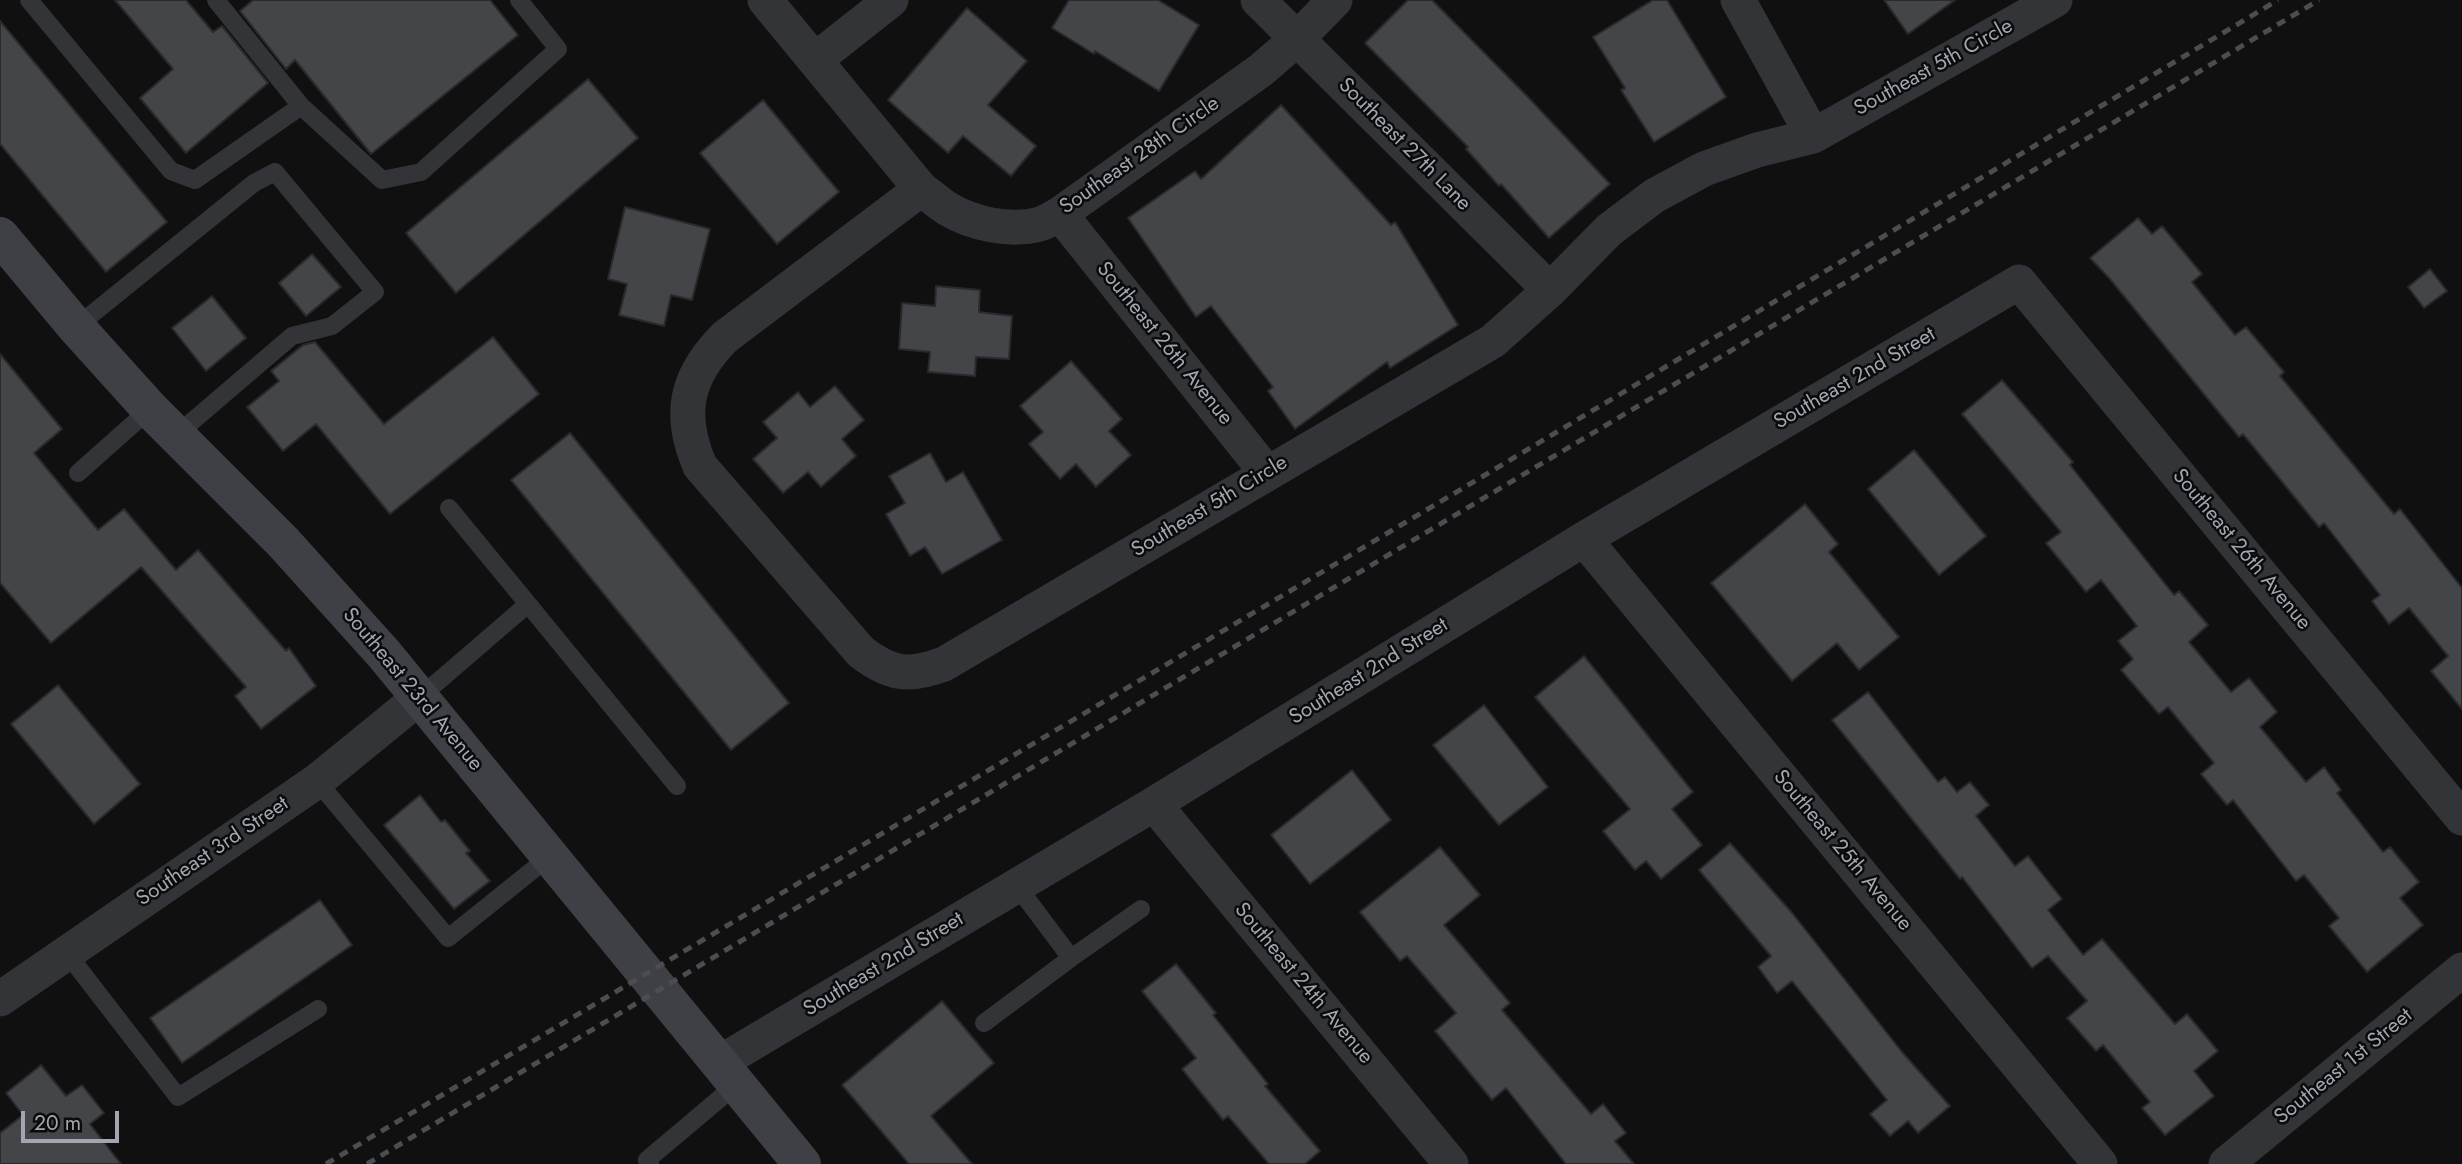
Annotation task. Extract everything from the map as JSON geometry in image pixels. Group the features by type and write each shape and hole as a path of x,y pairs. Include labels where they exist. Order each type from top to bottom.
{"street":[{"name":"Southeast 28th Circle","path":"765,0 921,189 948,209 969,219 993,225 1016,226 1040,224 1060,214 1261,70 1297,39 1335,0"},
{"path":"815,60 891,0"},
{"name":"Southeast 27th Lane","path":"1258,0 1550,290"},
{"path":"1738,0 1812,136"},
{"name":"Southeast 5th Circle","path":"921,189 724,337 708,354 695,375 688,398 687,422 691,445 700,466 861,652 879,666 901,673 923,672 944,664 1493,341 1550,290 1609,230 1654,196 1714,165 1757,149 1812,136 2055,0"},
{"name":"Southeast 26th Avenue","path":"1060,214 1267,473"},
{"name":"Southeast 23rd Avenue","path":"0,236 76,327 162,423 283,542 384,654 802,1164"},
{"name":"Southeast 26th Avenue","path":"2019,282 2462,818"},
{"name":"Southeast 2nd Street","path":"728,1074 1017,886 1584,539 2019,282"},
{"name":"Southeast 25th Avenue","path":"1584,539 2100,1164"},
{"name":"Southeast 3rd Street","path":"0,999 317,781 420,697"},
{"name":"Southeast 24th Avenue","path":"1154,804 1451,1164"},
{"name":"Southeast 1st Street","path":"2227,1164 2462,970"}],"lane":[{"path":"29,0 171,172 195,180 301,106"},
{"path":"216,0 301,106 382,180 421,172 558,49 519,0"},
{"path":"76,327 254,183 275,172 375,292 332,326 292,336 162,423 78,473"},
{"path":"449,508 677,786"},
{"path":"420,697 528,604"},
{"path":"317,781 448,938 549,858"},
{"path":"1017,886 1071,958"},
{"path":"984,1023 1141,909"},
{"path":"66,952 178,1097 318,1009"},
{"path":"650,1164 647,1160 728,1074"}],"building":[{"path":"115,0 186,0 213,32 222,26 268,83 186,153 140,98 173,69"},
{"path":"253,0 490,0 518,35 371,154 295,60 286,69 240,11"},
{"path":"1069,0 1158,0 1199,25 1159,91 1052,28"},
{"path":"1408,0 1432,0 1610,184 1549,238 1466,149 1468,147 1365,43"},
{"path":"1653,0 1667,0 1726,97 1654,142 1621,90 1625,88 1593,37"},
{"path":"1884,0 1955,0 1908,34"},
{"path":"967,8 1027,61 988,105 1036,146 1011,176 963,136 948,153 888,100"},
{"path":"0,21 167,222 106,272 0,144"},
{"path":"588,79 638,138 456,293 406,233"},
{"path":"763,100 839,192 777,244 700,153"},
{"path":"1281,105 1391,225 1395,222 1458,325 1390,368 1387,362 1295,429 1268,391 1273,387 1211,306 1196,317 1128,218 1195,171 1201,179"},
{"path":"625,207 710,229 692,300 671,295 664,326 619,315 627,284 608,279"},
{"path":"2138,218 2152,234 2162,226 2202,274 2192,282 2235,335 2246,327 2284,372 2280,376 2394,514 2400,509 2462,588 2462,709 2431,671 2448,656 2409,608 2389,624 2372,601 2380,595 2324,523 2319,527 2243,434 2239,437 2090,258"},
{"path":"312,254 341,287 306,316 279,283"},
{"path":"2430,269 2447,291 2424,308 2408,287"},
{"path":"936,286 980,290 979,312 1012,316 1009,359 976,357 975,376 928,372 930,352 899,349 902,303 935,306"},
{"path":"212,296 246,338 206,371 172,328"},
{"path":"493,337 539,394 390,514 316,424 283,451 247,407 279,381 271,371 303,345 315,342 384,424"},
{"path":"0,354 62,429 34,453 98,530 124,509 176,570 198,550 286,651 289,648 316,686 261,729 235,696 246,687 141,567 51,643 0,583"},
{"path":"1071,361 1122,419 1109,431 1131,455 1096,487 1076,464 1060,479 1029,444 1043,432 1020,406"},
{"path":"2002,380 2073,462 2070,465 2174,595 2179,591 2208,625 2189,642 2231,692 2249,678 2277,712 2260,727 2306,782 2324,767 2341,790 2337,793 2383,852 2390,847 2419,882 2400,898 2423,925 2367,972 2329,926 2339,918 2304,875 2296,881 2233,800 2227,805 2201,774 2214,763 2168,707 2159,714 2121,670 2133,659 2118,641 2137,626 2101,580 2086,592 2046,543 2061,532 1962,414"},
{"path":"835,386 864,420 842,439 856,456 821,487 808,472 783,493 753,459 777,438 763,422 798,392 810,407"},
{"path":"570,433 789,703 731,750 511,480"},
{"path":"1914,450 1986,536 1939,575 1868,489"},
{"path":"930,453 946,482 963,472 1002,540 942,574 925,547 910,556 886,514 905,503 889,476"},
{"path":"1805,504 1838,544 1829,552 1899,637 1859,670 1837,643 1792,681 1711,583"},
{"path":"1584,656 1693,792 1672,809 1702,845 1661,879 1646,861 1635,870 1603,831 1630,809 1535,697"},
{"path":"58,685 140,784 94,824 11,724"},
{"path":"1868,692 1938,782 1945,777 1957,792 1970,782 1989,805 1976,816 2015,866 2028,856 2062,899 2048,910 2083,955 2102,939 2175,1024 2187,1014 2218,1051 2194,1071 2214,1096 2165,1135 2142,1108 2150,1102 2103,1045 2096,1051 2067,1018 2087,1001 2048,956 2032,968 1962,877 1960,879 1832,720"},
{"path":"1484,705 1548,787 1499,825 1433,745"},
{"path":"1352,770 1391,820 1310,884 1271,835"},
{"path":"420,795 441,822 445,820 470,851 466,853 490,881 454,909 384,825"},
{"path":"1730,843 1793,914 1902,1052 1950,1106 1918,1133 1908,1121 1890,1136 1870,1114 1887,1100 1792,981 1777,993 1758,967 1771,956 1699,870"},
{"path":"1440,847 1480,895 1444,925 1510,1003 1502,1010 1591,1114 1603,1104 1626,1133 1615,1141 1634,1164 1566,1164 1506,1088 1492,1100 1435,1031 1456,1013 1407,956 1400,961 1360,912"},
{"path":"320,900 352,945 182,1063 150,1018"},
{"path":"1176,964 1268,1084 1265,1086 1320,1151 1305,1164 1269,1164 1228,1116 1223,1120 1182,1069 1196,1058 1142,991"},
{"path":"942,1001 994,1063 931,1116 972,1164 909,1164 842,1085"},
{"path":"41,1065 66,1096 82,1085 104,1113 90,1124 121,1164 0,1164 0,1133 23,1115 6,1093"}],"railway":[{"path":"326,1164 2278,0"},
{"path":"367,1164 2319,0"}]}
